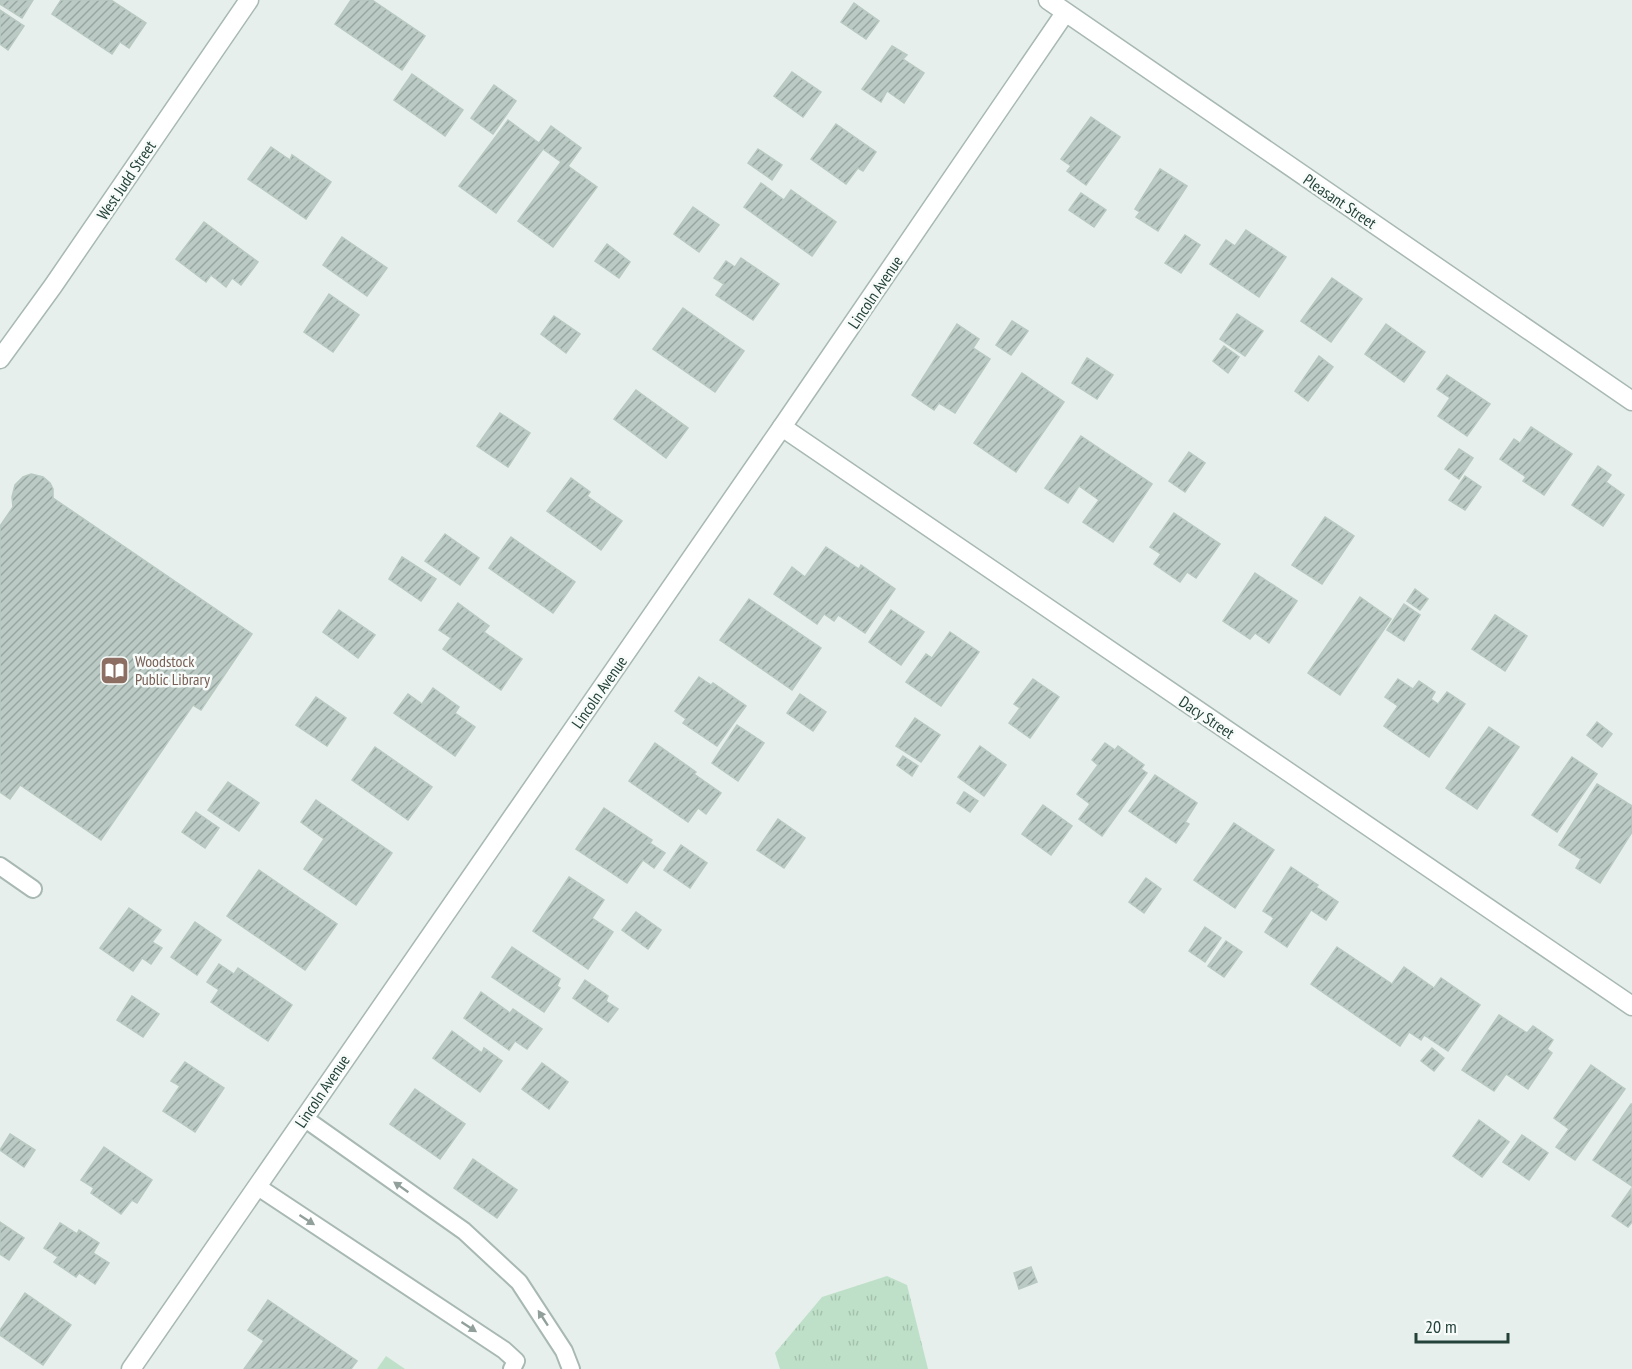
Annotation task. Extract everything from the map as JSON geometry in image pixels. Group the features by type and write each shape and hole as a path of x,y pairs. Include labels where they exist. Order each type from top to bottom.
{"street":[{"name":"West Judd Street","path":"0,359 53,286 249,0"},
{"name":"Pleasant Street","path":"1048,0 1632,401"},
{"name":"Lincoln Avenue","path":"130,1369 258,1187 1065,13"},
{"name":"Dacy Street","path":"782,427 1632,1006"}],"lane":[{"path":"0,866 33,889"},
{"path":"304,1118 464,1231 519,1282 564,1351 571,1369"},
{"path":"258,1187 504,1350 516,1361 512,1369"}],"green space":[{"path":"887,1276 907,1285 928,1369 780,1369 775,1353 822,1297"},
{"path":"386,1356 405,1369 377,1369"}],"building":[{"path":"0,0 33,0 22,18 0,4"},
{"path":"61,0 111,0 146,23 129,48 120,42 112,54 52,14"},
{"path":"351,0 372,0 425,36 402,70 335,24"},
{"path":"854,3 879,21 866,39 841,22"},
{"path":"0,10 24,26 8,50 0,44"},
{"path":"892,46 907,55 903,59 924,73 904,103 887,91 881,102 862,89"},
{"path":"792,72 821,92 803,117 774,96"},
{"path":"412,74 463,110 445,136 394,100"},
{"path":"494,85 516,101 493,134 471,118"},
{"path":"1091,117 1120,137 1086,185 1067,171 1071,166 1061,159"},
{"path":"508,120 539,143 551,126 581,148 568,166 597,187 553,247 518,221 561,162 543,149 496,213 459,186"},
{"path":"836,124 876,152 863,171 858,168 846,184 811,159"},
{"path":"271,147 290,160 292,155 331,182 306,219 248,179"},
{"path":"758,149 782,165 772,180 748,163"},
{"path":"1160,169 1187,186 1158,231 1136,217 1140,212 1135,209"},
{"path":"761,183 784,200 791,190 836,222 812,256 744,207"},
{"path":"1081,193 1106,210 1094,227 1069,210"},
{"path":"693,207 719,225 699,252 674,234"},
{"path":"204,222 258,262 241,285 232,278 226,287 211,275 206,282 176,259"},
{"path":"1246,230 1286,257 1259,297 1210,264 1226,240 1235,246"},
{"path":"1185,235 1200,245 1181,273 1165,263"},
{"path":"342,237 387,268 367,296 323,265"},
{"path":"607,244 630,262 619,278 595,261"},
{"path":"741,258 779,284 753,320 716,295 724,284 714,278 726,261 735,267"},
{"path":"1332,278 1362,299 1331,342 1301,321"},
{"path":"329,294 359,315 333,352 304,332"},
{"path":"683,308 744,351 715,392 653,349"},
{"path":"1237,314 1263,331 1245,356 1220,339"},
{"path":"554,316 580,334 566,353 541,334"},
{"path":"1012,321 1028,331 1011,355 996,345"},
{"path":"957,324 979,339 973,348 990,359 955,413 939,403 934,410 912,395"},
{"path":"1386,324 1425,352 1404,382 1365,354"},
{"path":"1224,346 1239,357 1228,373 1213,361"},
{"path":"1319,356 1333,367 1308,401 1295,391"},
{"path":"1087,358 1113,375 1097,399 1072,383"},
{"path":"1022,373 1064,402 1016,472 974,443"},
{"path":"1447,375 1490,404 1467,436 1438,416 1450,398 1437,389"},
{"path":"636,390 688,428 666,458 614,419"},
{"path":"500,413 530,433 508,467 477,446"},
{"path":"1531,427 1572,454 1544,495 1523,481 1526,477 1500,459 1514,439 1520,443"},
{"path":"1081,436 1152,484 1113,542 1083,522 1099,500 1079,486 1068,503 1045,488"},
{"path":"1459,449 1473,458 1459,479 1445,469"},
{"path":"1189,452 1205,463 1185,492 1169,481"},
{"path":"1598,466 1611,475 1606,482 1624,495 1603,526 1572,505"},
{"name":"Woodstock Public Library","path":"31,474 43,477 50,483 53,498 252,634 201,710 193,705 101,840 20,785 10,799 0,792 0,526 13,507 12,497 15,485 23,477"},
{"path":"1465,476 1481,487 1465,510 1449,500"},
{"path":"571,478 590,492 587,496 622,521 601,550 547,511"},
{"path":"1174,513 1220,544 1196,578 1187,572 1180,582 1154,564 1161,554 1150,547"},
{"path":"1325,517 1354,536 1322,584 1292,565"},
{"path":"445,534 479,558 460,585 425,561"},
{"path":"511,537 575,582 553,613 489,568"},
{"path":"826,547 859,569 861,565 895,589 865,633 838,615 834,621 824,614 817,624 774,594 792,567 805,577"},
{"path":"402,557 436,579 421,601 389,579"},
{"path":"1255,573 1297,601 1269,643 1255,633 1250,639 1223,621"},
{"path":"1415,589 1428,599 1420,610 1407,601"},
{"path":"1360,597 1391,619 1340,695 1308,673"},
{"path":"749,599 821,648 792,690 720,640"},
{"path":"458,603 489,626 484,632 522,659 501,690 443,649 451,638 439,630"},
{"path":"1404,604 1420,615 1404,641 1387,630"},
{"path":"339,610 375,635 358,658 323,632"},
{"path":"891,610 924,632 901,665 869,642"},
{"path":"1495,615 1527,636 1505,671 1472,649"},
{"path":"950,632 979,652 941,706 906,682 926,654 932,658"},
{"path":"699,677 711,685 713,683 746,706 717,746 683,723 686,719 675,711"},
{"path":"1033,679 1059,697 1030,738 1009,723 1020,708 1014,704"},
{"path":"1398,679 1413,689 1419,681 1435,692 1431,699 1438,704 1447,692 1465,704 1429,757 1384,726 1398,706 1385,697"},
{"path":"433,688 459,707 455,713 475,727 455,756 394,713 408,694 422,704"},
{"path":"800,694 826,712 813,731 787,713"},
{"path":"316,697 346,718 327,746 296,725"},
{"path":"915,718 940,735 921,762 896,746"},
{"path":"1597,722 1612,734 1602,747 1587,735"},
{"path":"737,725 764,743 738,781 712,763"},
{"path":"1489,727 1519,747 1477,809 1446,788"},
{"path":"655,743 721,793 706,814 698,808 688,822 629,781"},
{"path":"1105,743 1115,750 1118,746 1144,765 1141,769 1147,773 1102,836 1079,819 1090,804 1077,794 1098,765 1092,760"},
{"path":"980,746 1006,765 984,796 958,777"},
{"path":"375,747 432,787 408,820 352,780"},
{"path":"903,756 918,766 912,776 897,765"},
{"path":"1572,757 1597,774 1557,832 1532,815"},
{"path":"1155,775 1197,803 1185,822 1189,824 1176,843 1129,811"},
{"path":"228,782 259,803 239,831 208,810"},
{"path":"1597,784 1632,806 1632,832 1600,883 1576,868 1581,859 1559,845"},
{"path":"964,792 978,801 970,812 957,803"},
{"path":"316,800 392,853 356,905 304,869 324,839 301,822"},
{"path":"1043,805 1072,826 1051,855 1022,834"},
{"path":"604,808 652,840 650,843 665,853 654,868 643,860 627,883 576,849"},
{"path":"196,812 219,828 205,848 182,832"},
{"path":"778,819 805,838 784,868 757,850"},
{"path":"1234,823 1274,850 1235,908 1194,880"},
{"path":"681,845 707,863 690,888 664,870"},
{"path":"1291,867 1338,902 1326,920 1311,910 1287,947 1265,932 1274,918 1263,911"},
{"path":"259,870 337,924 305,970 227,916"},
{"path":"569,877 604,900 592,918 613,932 588,969 533,931"},
{"path":"1146,878 1161,889 1144,913 1129,902"},
{"path":"129,908 161,930 152,942 162,948 151,964 142,958 133,971 100,948"},
{"path":"636,912 661,930 648,949 622,930"},
{"path":"195,922 221,940 197,975 171,957"},
{"path":"1205,927 1221,938 1205,962 1189,951"},
{"path":"1226,941 1242,952 1224,977 1208,966"},
{"path":"512,947 560,979 557,986 560,988 544,1012 492,977"},
{"path":"1337,947 1392,984 1404,967 1434,988 1441,978 1480,1005 1448,1051 1424,1035 1421,1040 1409,1032 1400,1046 1311,984"},
{"path":"219,964 234,974 238,968 292,1005 268,1041 211,1002 219,990 207,982"},
{"path":"585,980 608,996 606,1001 618,1009 608,1022 573,998"},
{"path":"481,992 510,1013 513,1009 542,1029 527,1049 515,1041 509,1050 464,1018"},
{"path":"132,996 159,1014 143,1037 117,1020"},
{"path":"1499,1015 1527,1033 1533,1026 1553,1040 1547,1049 1552,1053 1528,1089 1506,1074 1494,1091 1462,1070"},
{"path":"452,1031 482,1053 484,1048 502,1061 480,1092 433,1058"},
{"path":"1432,1048 1444,1058 1434,1071 1421,1061"},
{"path":"185,1062 224,1088 195,1132 163,1111 180,1086 171,1081"},
{"path":"542,1063 568,1082 549,1109 522,1089"},
{"path":"1591,1065 1625,1089 1575,1160 1556,1147 1569,1129 1554,1118"},
{"path":"415,1089 465,1124 440,1159 390,1124"},
{"path":"1632,1104 1632,1186 1593,1160"},
{"path":"1479,1120 1509,1142 1482,1177 1453,1156"},
{"path":"10,1134 35,1150 24,1167 0,1150"},
{"path":"1522,1135 1548,1153 1529,1180 1503,1162"},
{"path":"104,1147 152,1180 137,1203 132,1200 121,1214 91,1193 94,1188 81,1180"},
{"path":"473,1159 517,1190 497,1218 454,1188"},
{"path":"1631,1189 1632,1222 1628,1227 1612,1216"},
{"path":"0,1222 24,1238 9,1260 0,1254"},
{"path":"60,1223 77,1234 79,1230 99,1243 93,1253 109,1263 95,1284 79,1273 76,1277 54,1262 58,1257 44,1248"},
{"path":"1031,1267 1037,1282 1019,1289 1014,1273"},
{"path":"25,1293 71,1325 43,1365 0,1335 0,1330"},
{"path":"268,1300 357,1361 351,1369 244,1369 264,1341 248,1330"}],"place":[{"name":"Woodstock Public Library","path":"114,670"}]}
